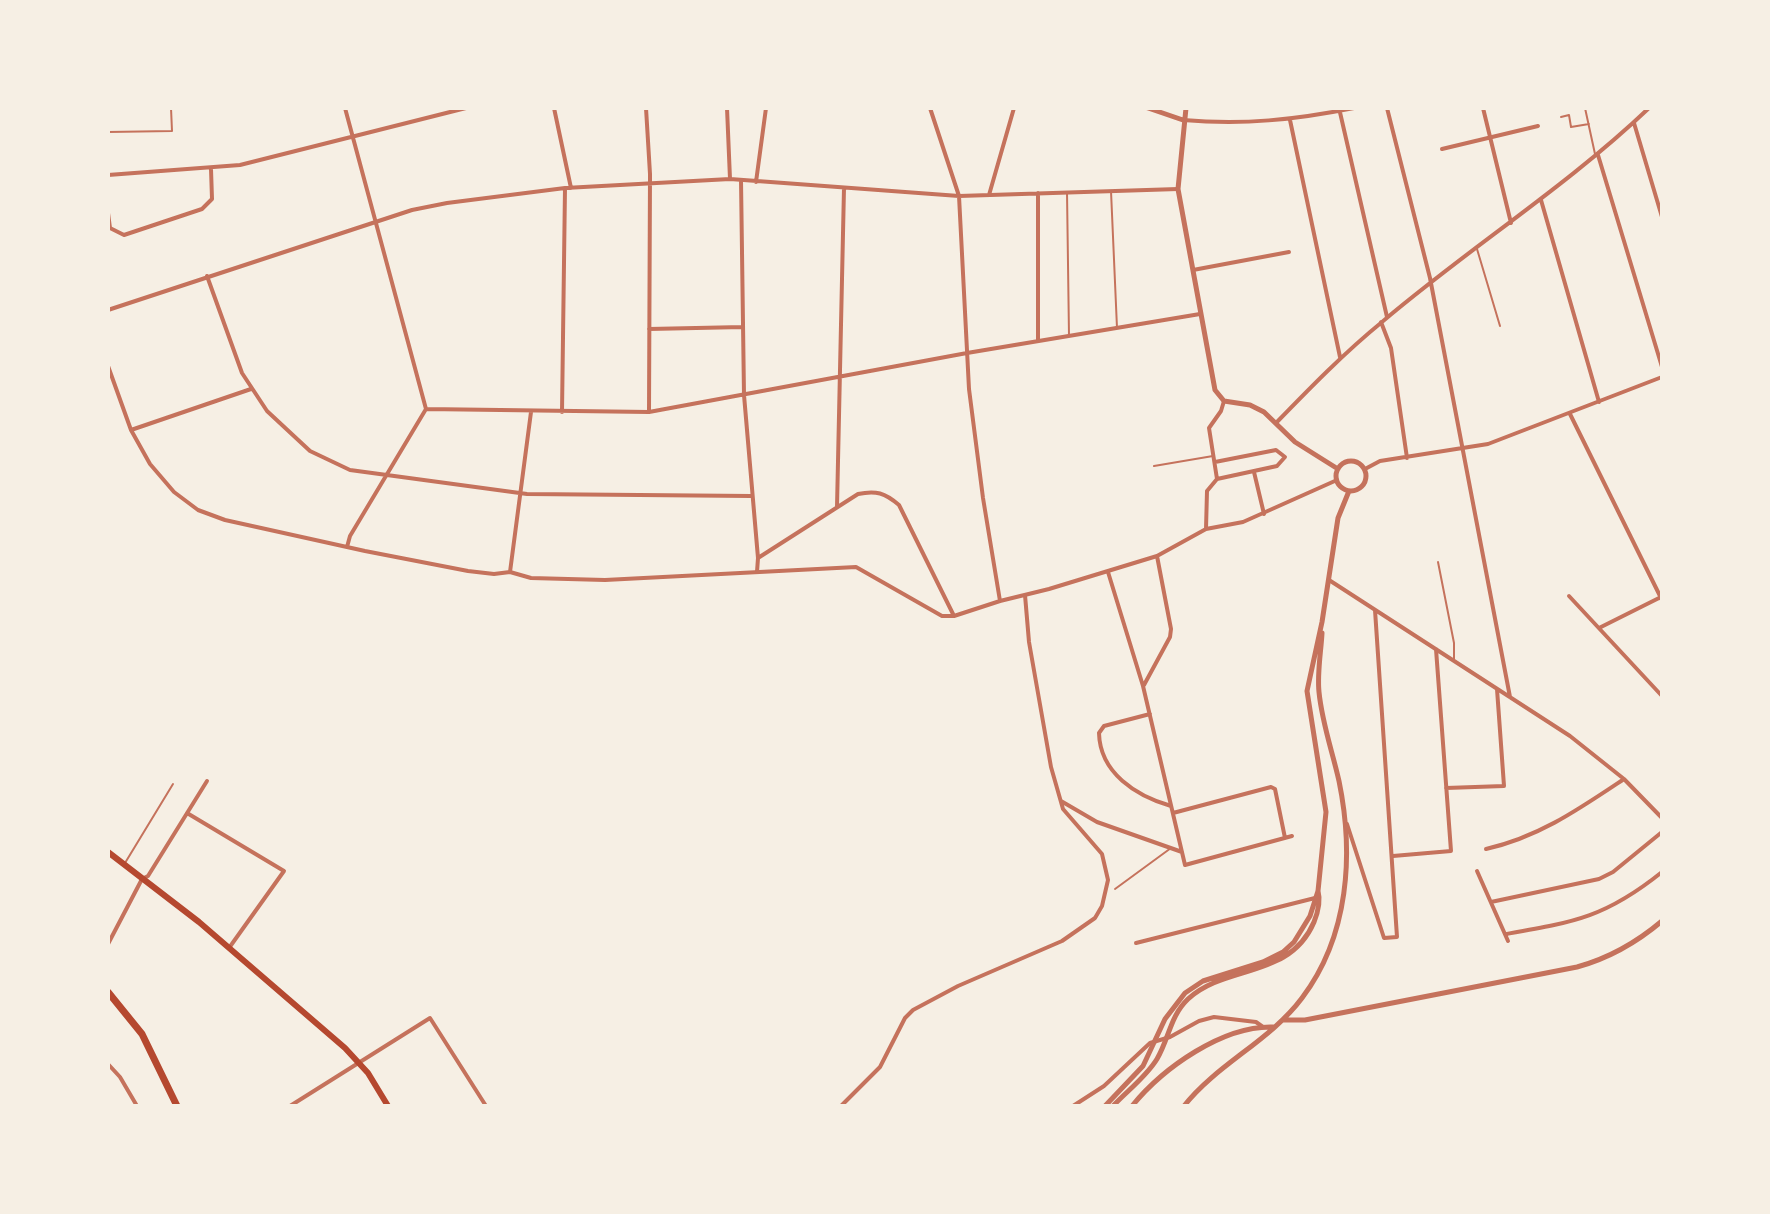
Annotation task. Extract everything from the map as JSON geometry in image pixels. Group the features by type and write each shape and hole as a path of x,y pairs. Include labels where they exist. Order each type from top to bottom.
{"main road":[{"path":"108,852 229,948 359,1062 388,1106"},
{"path":"108,992 142,1034 177,1106"}],"street":[{"path":"345,108 374,223 425,398 426,410 350,536 347,547"},
{"path":"108,175 240,165 466,108"},
{"path":"554,108 571,188"},
{"path":"646,108 649,183 649,412"},
{"path":"727,108 730,179"},
{"path":"756,182 766,108"},
{"path":"930,108 959,196 967,353 983,498 1000,601"},
{"path":"989,195 1014,108"},
{"path":"1148,108 1183,120 1223,124 1290,120 1354,108"},
{"path":"1186,108 1183,120 1178,189 1215,390 1224,401 1250,405 1276,423 1295,442 1338,469"},
{"path":"1387,108 1431,284 1510,697"},
{"path":"1483,108 1511,222"},
{"path":"1276,423 1340,358 1381,322 1597,156 1649,108"},
{"path":"1339,110 1387,317"},
{"path":"1290,120 1340,358"},
{"path":"1634,123 1662,217"},
{"path":"1442,149 1538,126"},
{"path":"1597,156 1662,367"},
{"path":"108,213 110,228 124,235 202,209 212,199 211,169"},
{"path":"108,310 374,223 447,203 565,188 730,179 959,196 1178,189"},
{"path":"741,180 744,395 758,558 757,572"},
{"path":"1654,189 1662,187"},
{"path":"562,412 565,188"},
{"path":"837,507 844,188"},
{"path":"1038,193 1038,341"},
{"path":"1541,200 1599,402"},
{"path":"1192,270 1289,252"},
{"path":"207,276 242,373 251,389 271,416 309,452 350,470 520,494 752,496"},
{"path":"426,410 649,412 967,353 1200,314"},
{"path":"1381,322 1391,348 1407,458"},
{"path":"649,329 743,327"},
{"path":"108,366 130,430 150,464 174,492 198,510 225,520 347,547 468,571 494,574 510,572 531,578 604,580 856,567 936,614 954,616 1157,556 1206,529 1243,522 1337,480"},
{"path":"1365,469 1380,461 1488,444 1662,377"},
{"path":"130,430 251,389"},
{"path":"1218,479 1209,428 1221,411 1224,401"},
{"path":"510,572 531,412"},
{"path":"1570,414 1661,598 1599,628"},
{"path":"1206,529 1207,491 1218,479 1277,466 1285,457 1276,450 1215,462"},
{"path":"1351,461 1359,463 1365,469 1367,477 1364,485 1358,490 1349,491 1341,488 1337,480 1338,469 1351,461"},
{"path":"1254,472 1264,514"},
{"path":"758,558 858,494 874,491 889,497 899,505 954,616"},
{"path":"1105,1106 1143,1066 1165,1019 1176,1002 1196,989 1285,957 1297,946 1312,925 1325,827 1325,804 1307,691 1322,622 1338,518 1349,491"},
{"path":"1143,686 1170,637 1171,629 1157,556"},
{"path":"1107,572 1143,686 1185,865 1292,836"},
{"path":"1329,580 1570,735 1624,779 1662,818"},
{"path":"841,1106 880,1067 905,1018 913,1010 957,986 1062,941 1095,918 1107,893 1107,869 1101,854 1063,809 1050,767 1029,642 1025,595"},
{"path":"1569,596 1662,696"},
{"path":"1345,819 1384,938 1397,937 1375,610"},
{"path":"1184,1106 1200,1088 1282,1020 1301,999 1329,952 1341,910 1348,854 1338,778 1324,731 1318,689 1322,622"},
{"path":"1393,856 1450,851 1436,649"},
{"path":"1446,788 1504,786 1497,688"},
{"path":"1150,714 1104,726 1099,733 1101,748 1107,763 1123,783 1157,802 1171,806"},
{"path":"1486,849 1514,843 1543,831 1624,779"},
{"path":"108,944 142,879 148,876 207,782"},
{"path":"1173,813 1271,787 1275,789 1285,838"},
{"path":"1060,801 1097,822 1182,852"},
{"path":"188,813 284,871 229,948"},
{"path":"1491,902 1599,879 1613,872 1662,832"},
{"path":"1476,871 1508,941"},
{"path":"1506,934 1560,925 1602,911 1633,895 1662,872"},
{"path":"1136,943 1317,896"},
{"path":"1282,1020 1305,1020 1577,968 1600,961 1624,949 1662,921"},
{"path":"1113,1106 1158,1058 1164,1039 1178,1011 1196,989"},
{"path":"1072,1106 1104,1086 1150,1043 1164,1039 1199,1021 1214,1017 1256,1022 1263,1027"},
{"path":"290,1106 430,1018 486,1106"},
{"path":"1132,1106 1148,1086 1195,1052 1221,1040 1263,1027 1274,1027"},
{"path":"108,1064 120,1077 137,1106"}],"lane":[{"path":"108,132 172,131 171,108"},
{"path":"1585,108 1597,156"},
{"path":"1561,117 1569,115 1571,127 1588,124"},
{"path":"1111,191 1117,328"},
{"path":"1067,192 1069,336"},
{"path":"1477,249 1500,326"},
{"path":"1154,466 1214,456"},
{"path":"1438,562 1454,643 1454,661"},
{"path":"124,864 173,784"},
{"path":"1115,889 1171,848"}]}
